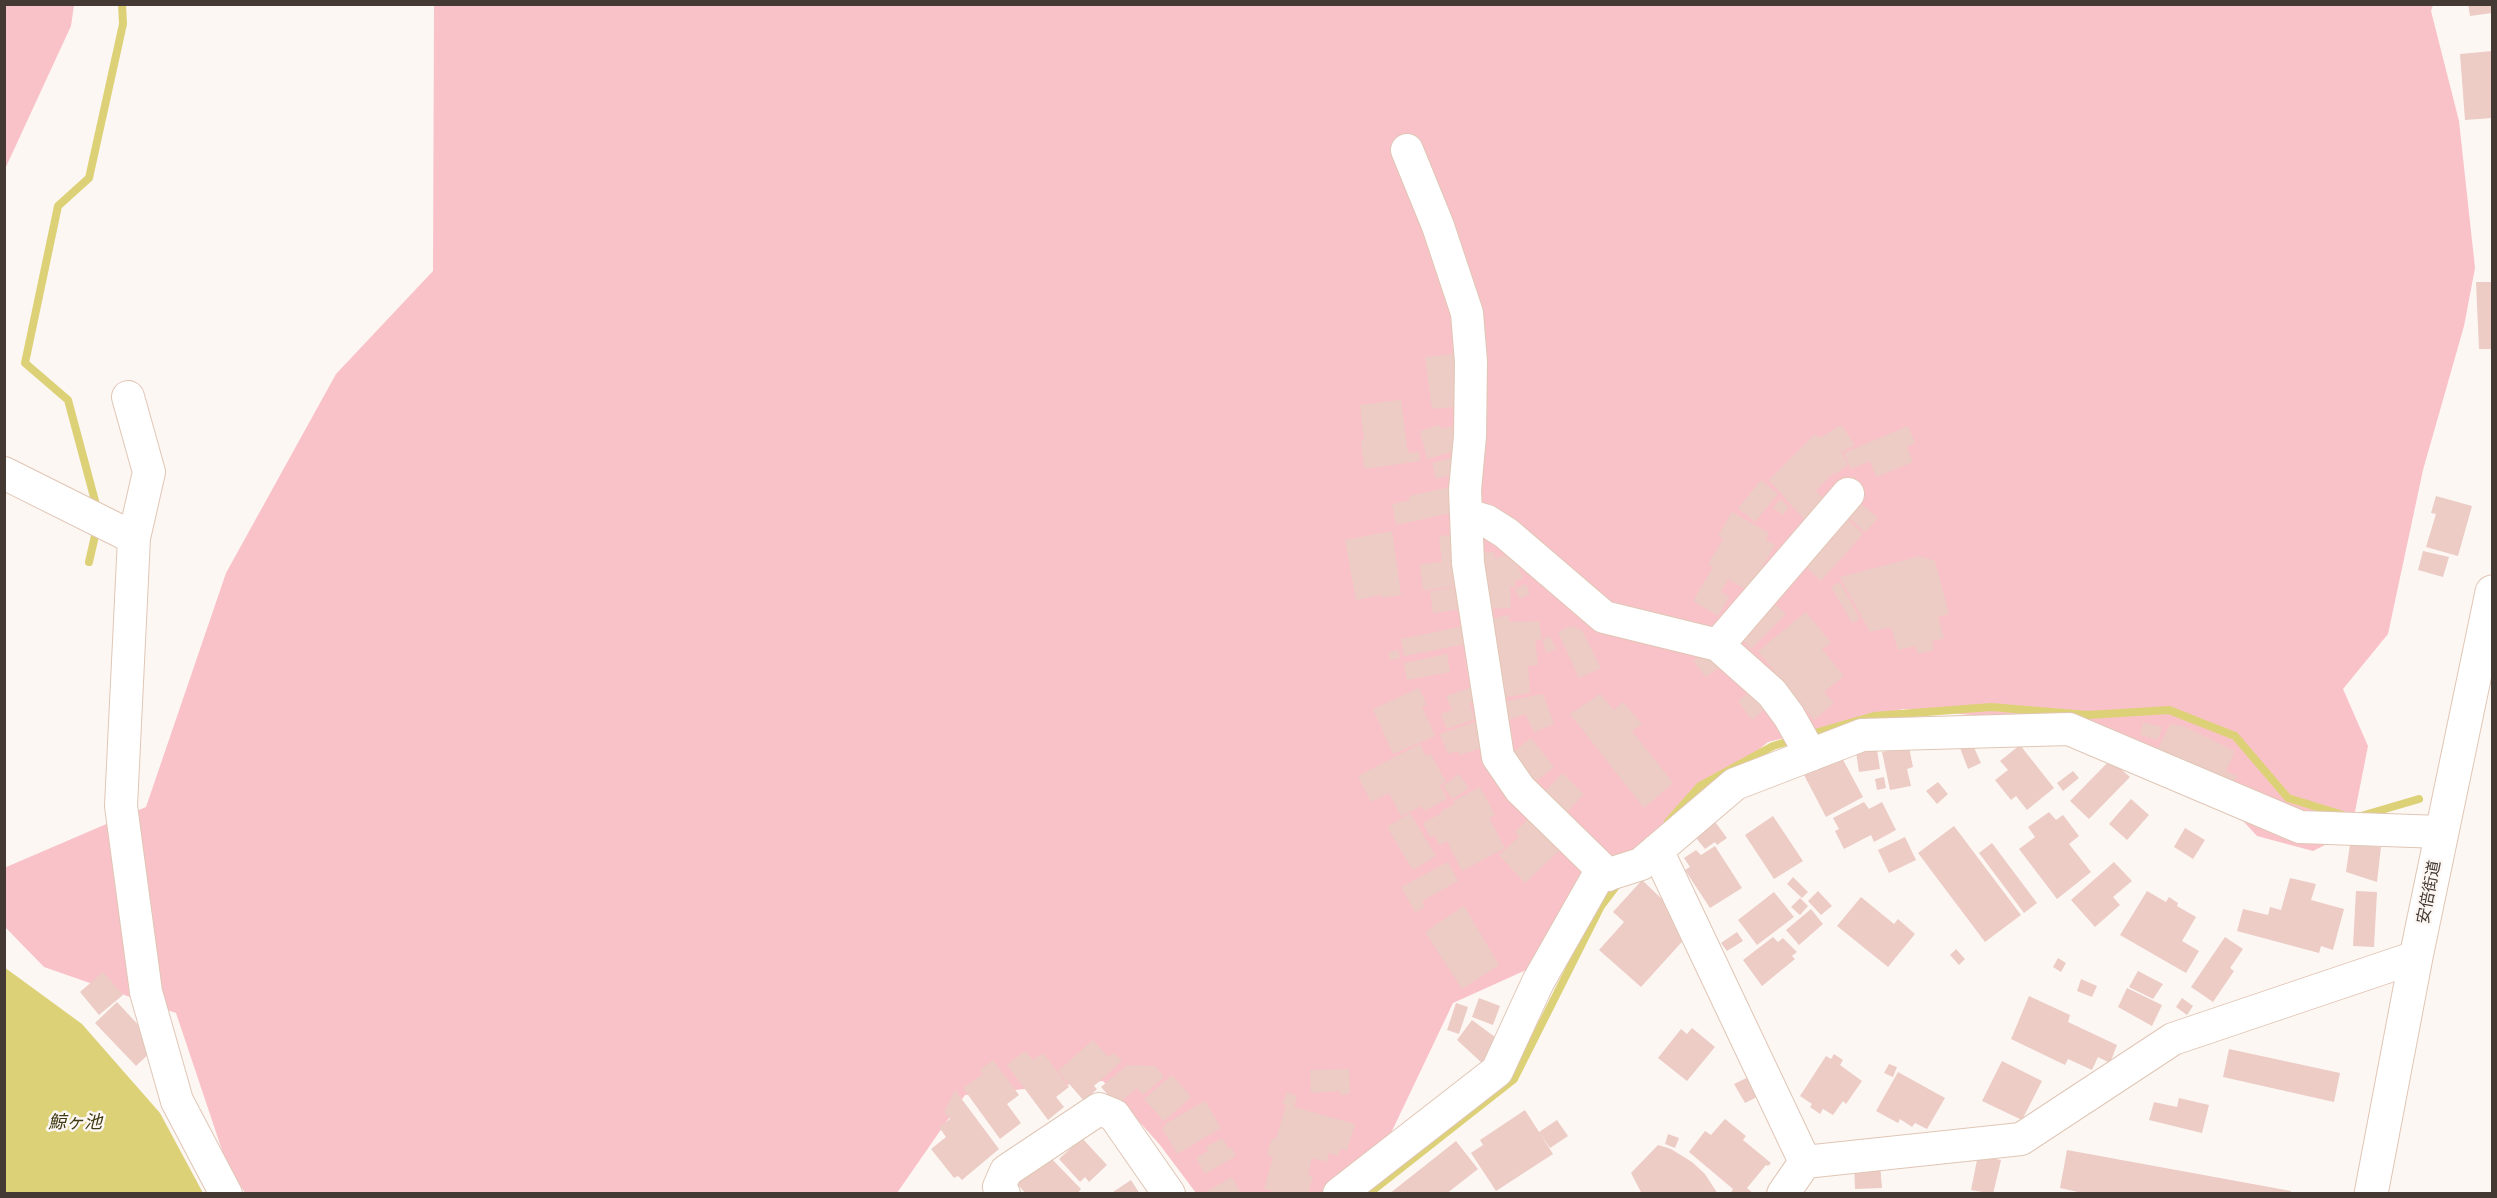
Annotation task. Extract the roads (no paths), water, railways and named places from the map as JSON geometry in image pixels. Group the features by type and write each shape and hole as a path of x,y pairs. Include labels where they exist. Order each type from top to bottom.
{"main road":[{"name":"安倍街道","path":"2371,1194 2441,832 2493,592"}],"street":[{"path":"1407,150 1438,226 1467,313 1471,362 1466,515 1468,563 1498,757 1520,789 1608,875"},
{"path":"128,397 149,472 134,538 121,806 146,992 177,1101 226,1194"},
{"path":"4,473 134,538"},
{"path":"1718,645 1848,494"},
{"path":"1466,515 1487,521 1506,533 1604,617 1718,645 1772,693 1810,753"},
{"path":"1339,1194 1497,1071 1538,982 1597,878 1641,864 1735,784 1810,753 1862,735 2069,729 2300,827 2441,832"},
{"path":"1657,850 1805,1162"},
{"path":"1783,1194 1805,1162 2021,1138 2173,1039 2416,957"},
{"path":"1004,1194 999,1187 1006,1171 1099,1109 1114,1115 1169,1194"}],"water":[{"name":"鯨ヶ池","path":"4,967 82,1024 160,1113 203,1193 5,1193"}],"waterway":[{"path":"98,512 68,400 25,363 58,206 89,178 123,24 122,4"},
{"path":"89,562 97,527"},
{"path":"1808,735 1874,716 1991,707 2088,715 2169,710 2235,736 2288,798 2343,815"},
{"path":"1668,822 1700,786 1773,746 1796,739"},
{"path":"2361,816 2419,799"},
{"path":"1368,1194 1514,1079 1601,906 1620,881"}]}
